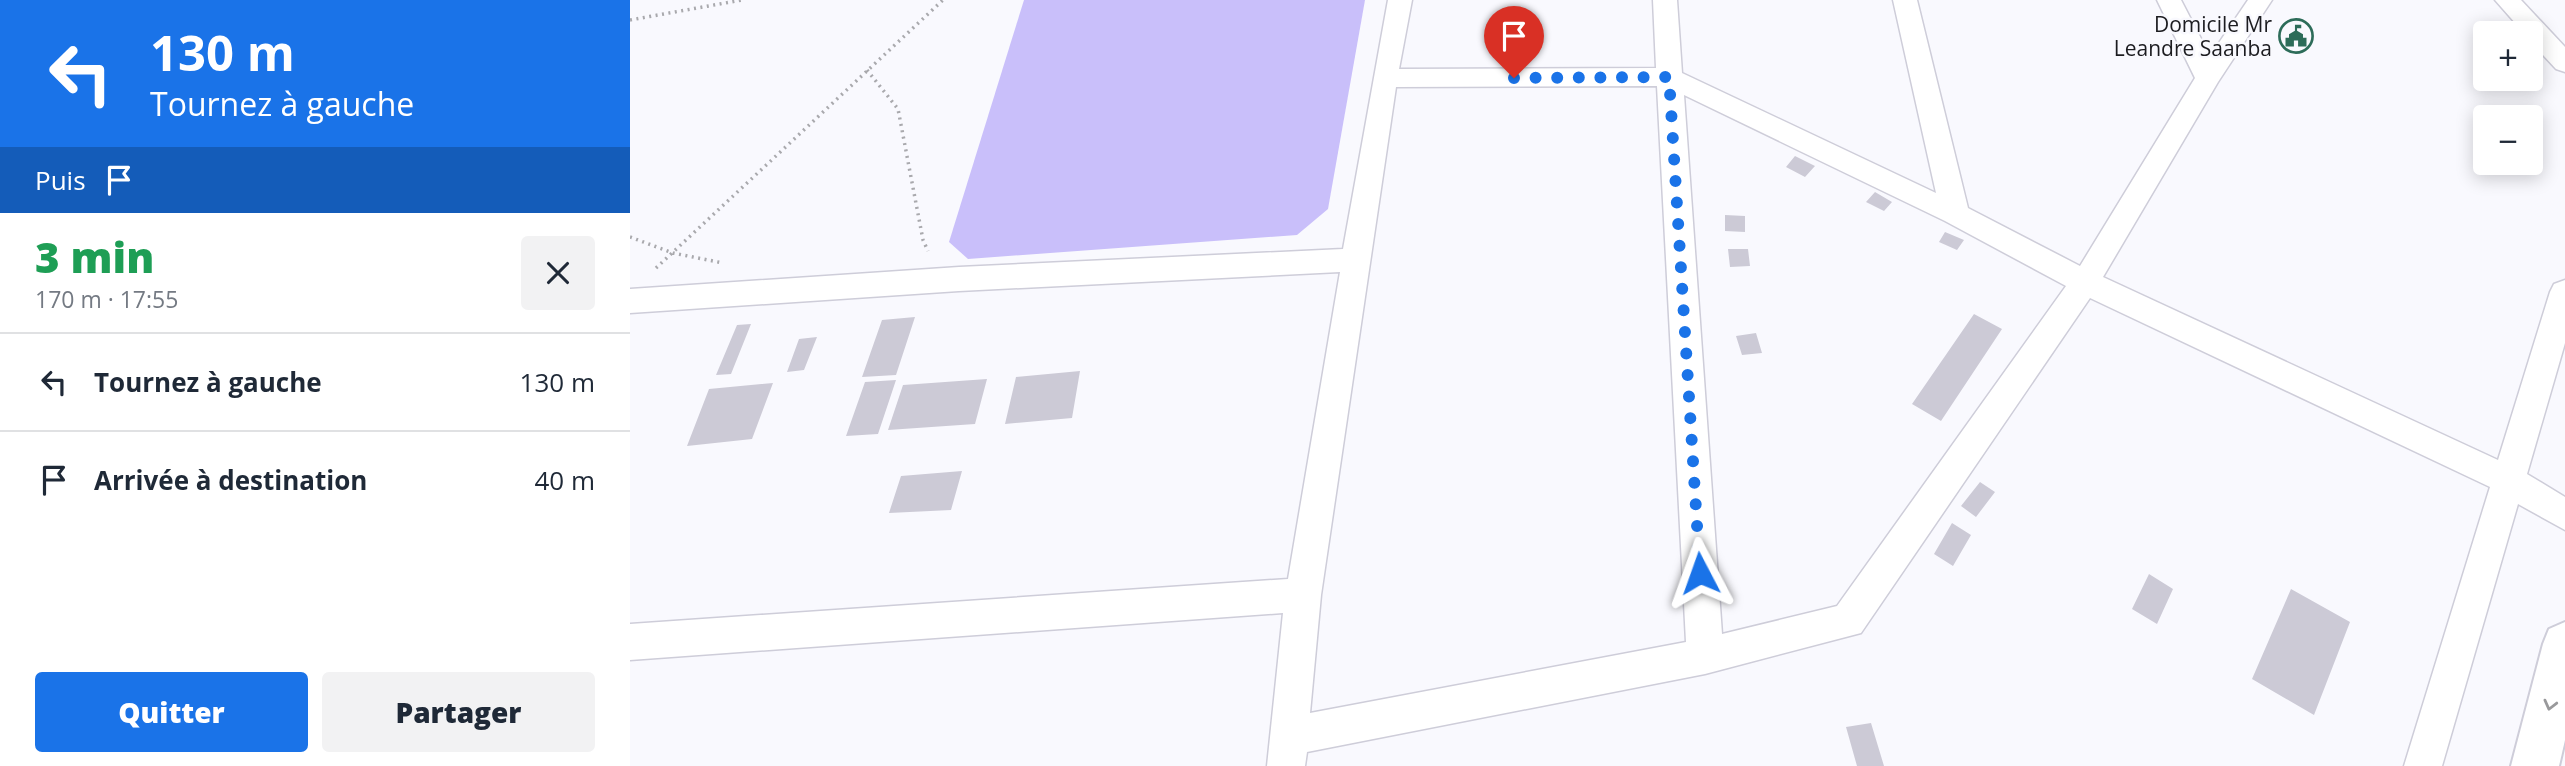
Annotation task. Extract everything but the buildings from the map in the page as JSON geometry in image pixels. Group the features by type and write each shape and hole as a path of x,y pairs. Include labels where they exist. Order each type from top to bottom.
{"street":[{"path":"1400,0 1385,78 1303,595 1288,751 1832,627 1848,621 2085,282 2208,79 2260,0"},
{"path":"1665,0 1705,656"},
{"path":"1905,0 1955,214"},
{"path":"2169,0 2208,79"},
{"path":"2507,0 2565,63"},
{"path":"1385,78 1669,77 1955,214 2085,282 2510,481 2565,515"},
{"path":"630,301 959,279 1356,260"},
{"path":"2423,766 2565,292"},
{"path":"630,642 1303,595"},
{"path":"2535,766 2565,644"}],"path":[{"path":"630,20 742,0"},
{"path":"647,277 943,0"},
{"path":"867,70 898,109 923,240 931,256 959,279"}],"shaded area":[{"path":"1024,0 1365,0 1328,209 1297,235 968,259 949,242"}],"place":[{"name":"Domicile Mr Leandre Saanba","path":"2296,36"}],"route":[{"path":"1514,78 1669,77 1700,573"}]}
